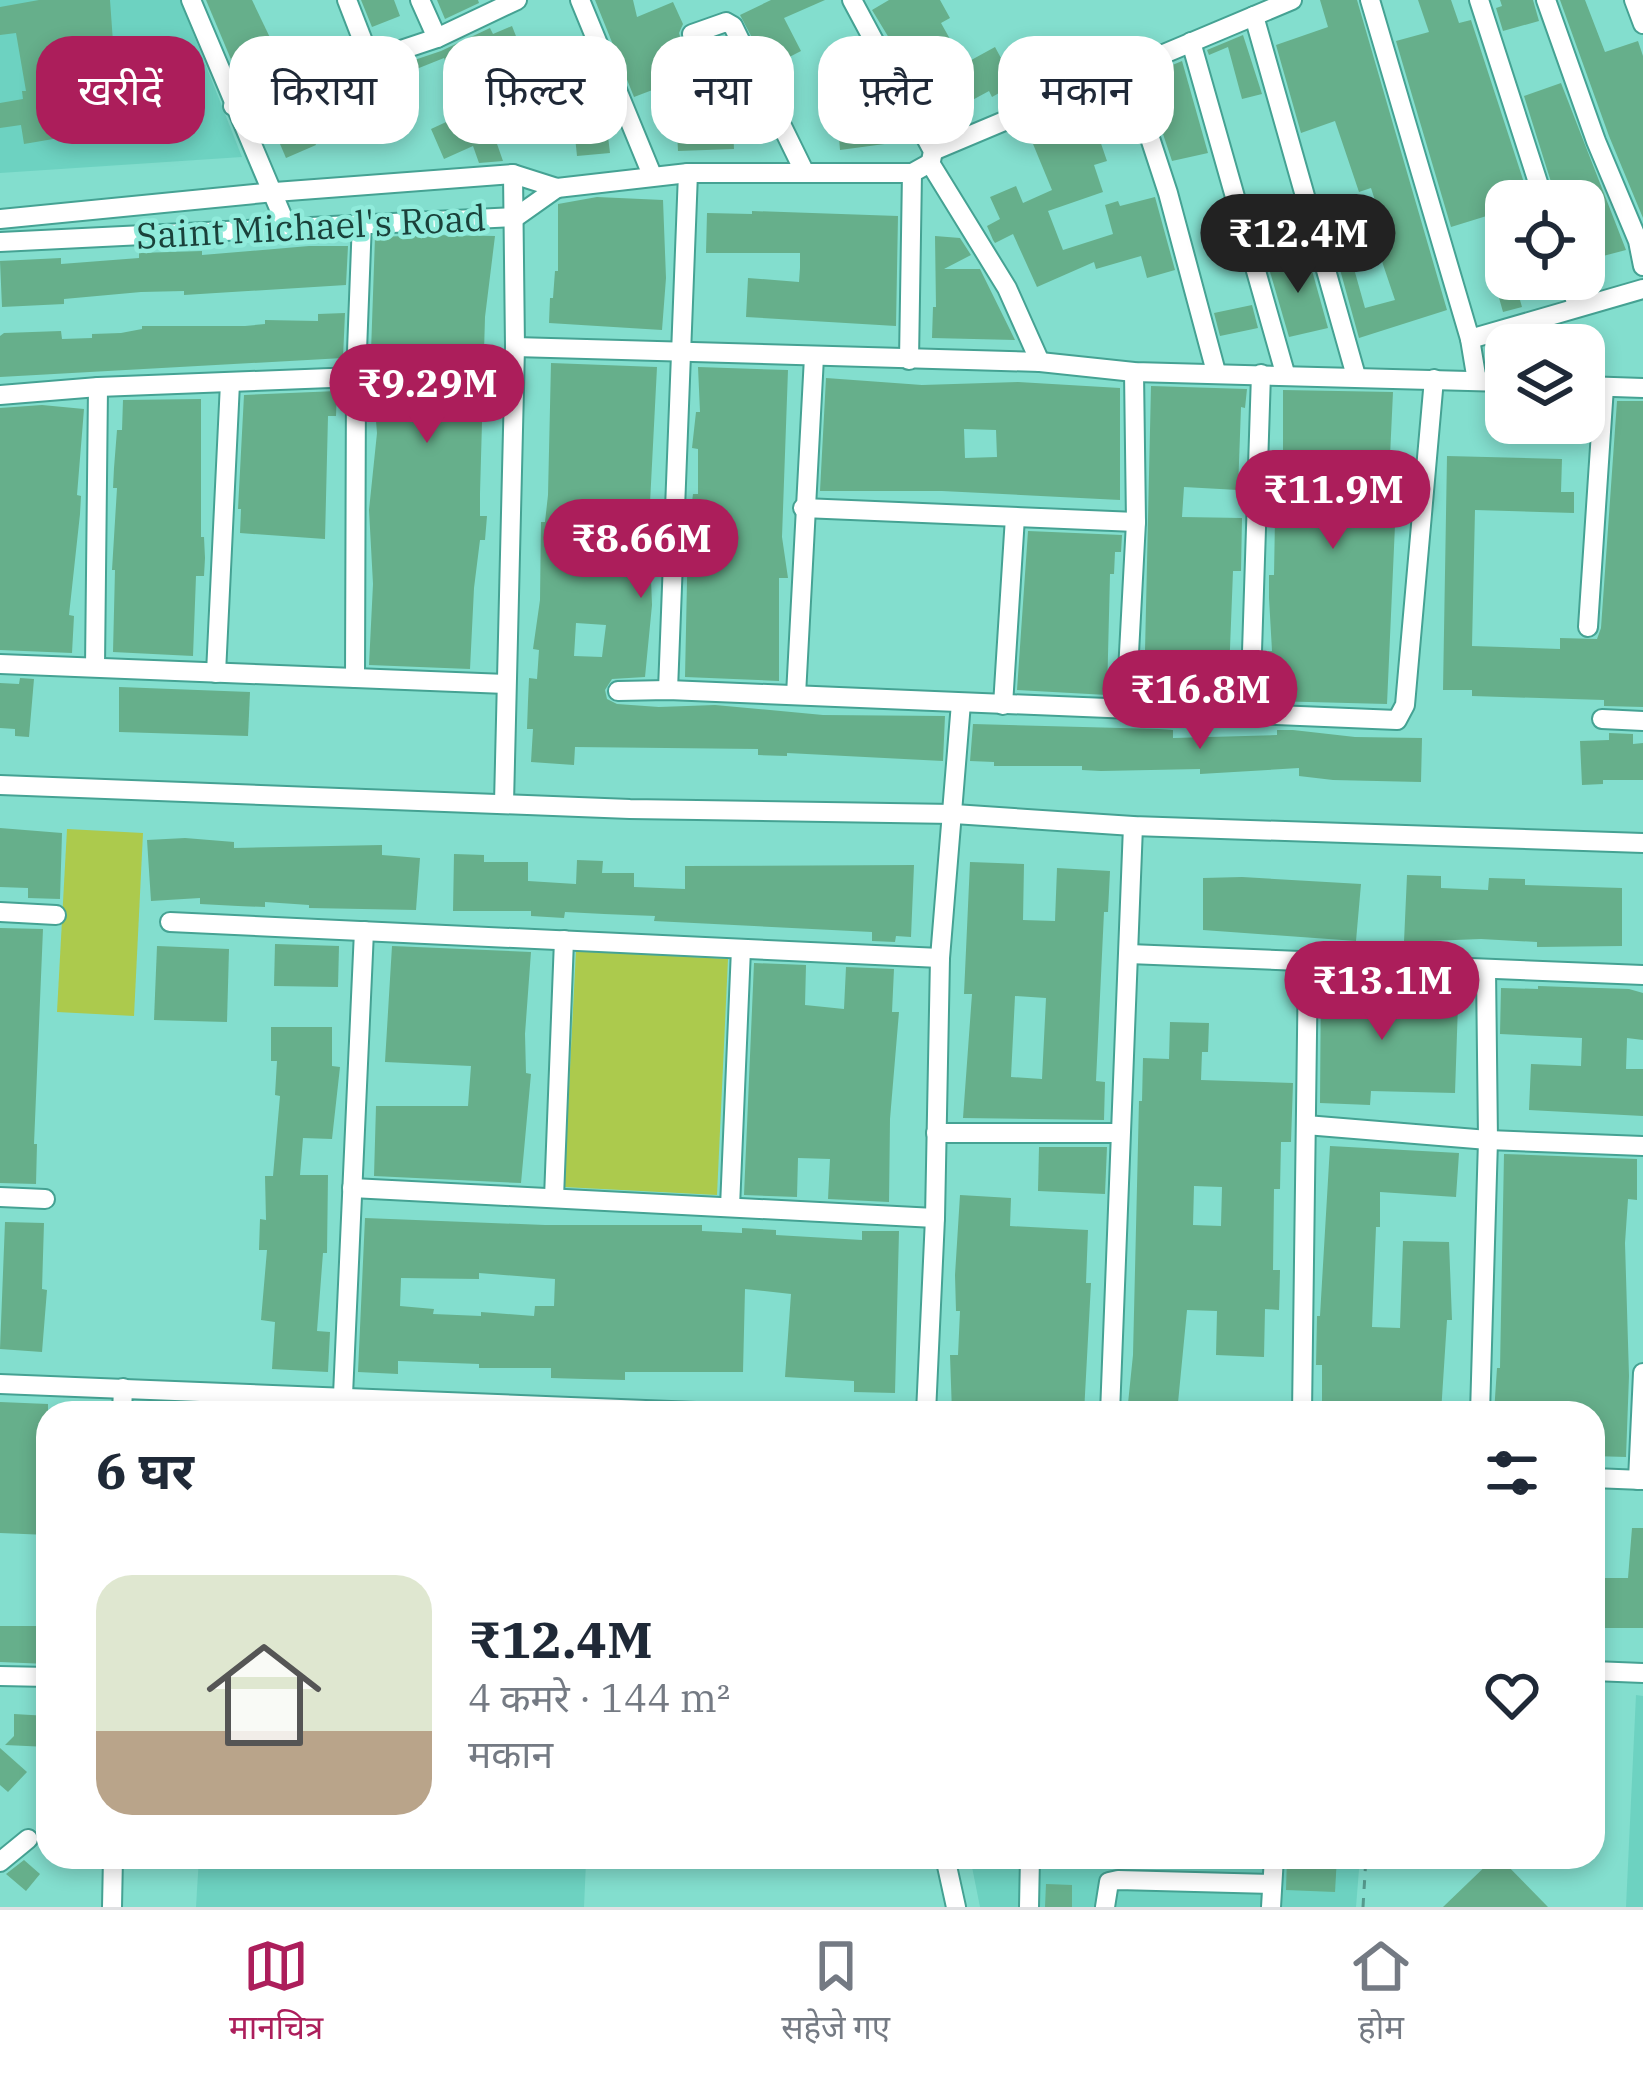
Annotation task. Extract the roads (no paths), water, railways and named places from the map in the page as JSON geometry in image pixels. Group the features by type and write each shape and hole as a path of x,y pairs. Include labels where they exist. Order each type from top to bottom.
{"street":[{"path":"190,0 229,96"},
{"path":"346,0 361,36"},
{"path":"420,0 437,38"},
{"path":"419,45 517,0"},
{"path":"580,0 652,175"},
{"path":"852,0 925,162 1007,288 1040,362"},
{"path":"1174,50 1292,0"},
{"path":"1370,0 1471,339 1477,381"},
{"path":"1479,0 1537,180"},
{"path":"1546,0 1643,266"},
{"path":"1634,0 1643,24"},
{"path":"1254,16 1356,376"},
{"path":"692,34 726,22 733,26 803,171"},
{"path":"1191,42 1285,374"},
{"path":"556,188 688,172 803,171 925,162 998,129"},
{"path":"252,144 286,225"},
{"path":"1152,144 1216,372"},
{"path":"910,360 925,162"},
{"path":"668,690 688,172"},
{"path":"504,803 515,347 514,174"},
{"name":"Saint Michael's Road","path":"0,219 514,174 556,188"},
{"name":"Saint Michael's Road","path":"0,242 516,217 556,188"},
{"path":"355,678 356,377 362,221"},
{"path":"1471,339 1643,289"},
{"path":"1575,300 1577,306"},
{"path":"515,347 1485,381"},
{"path":"796,695 814,357"},
{"path":"1126,709 1136,521 1134,372"},
{"path":"1250,713 1261,374"},
{"path":"0,395 98,386 356,377"},
{"path":"618,691 1388,722 1403,715 1434,380"},
{"path":"216,673 230,383"},
{"path":"95,667 98,386"},
{"path":"1605,386 1643,388"},
{"path":"1588,627 1593,444"},
{"path":"803,508 1136,521"},
{"path":"1003,705 1015,517"},
{"path":"0,664 506,684"},
{"path":"927,1401 940,958 961,703"},
{"path":"1602,719 1643,721"},
{"path":"0,784 954,814 1133,826 1643,843"},
{"path":"1110,1401 1133,826"},
{"path":"0,912 56,914"},
{"path":"170,922 940,958"},
{"path":"343,1395 364,931"},
{"path":"554,1198 564,940"},
{"path":"730,1207 741,949"},
{"path":"1129,954 1643,975"},
{"path":"1302,1401 1308,959"},
{"path":"1480,1401 1488,1140 1486,969"},
{"path":"1306,1125 1643,1147"},
{"path":"936,1133 1120,1133"},
{"path":"352,1188 935,1218"},
{"path":"0,1197 45,1199"},
{"path":"1605,1478 1641,1480 1643,1372"},
{"path":"0,1384 426,1401"},
{"path":"122,1401 123,1388"},
{"path":"1605,1674 1643,1673"},
{"path":"0,1676 36,1677"},
{"path":"0,1862 28,1839"},
{"path":"112,1907 113,1869"},
{"path":"948,1869 956,1907"},
{"path":"1029,1907 1030,1869"},
{"path":"1271,1907 1274,1869"},
{"path":"1105,1907 1109,1882 1118,1880 1273,1884"}]}
